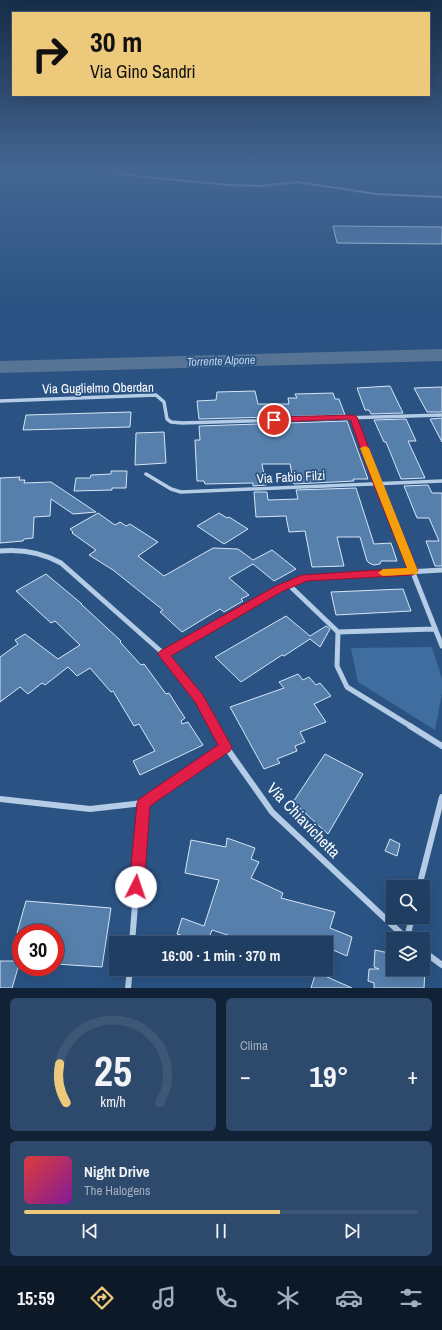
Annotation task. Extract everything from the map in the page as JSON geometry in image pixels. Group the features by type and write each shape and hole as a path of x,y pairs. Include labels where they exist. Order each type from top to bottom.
{"street":[{"name":"Via Guglielmo Oberdan","path":"0,401 156,395 162,397 164,400 167,419 171,422 182,423 442,415"},
{"path":"353,417 377,483 442,646"},
{"name":"Via Fabio Filzi","path":"146,474 170,489 181,492 442,481"},
{"name":"Via Chiavichetta","path":"0,552 26,550 50,556 61,563 164,654 199,698 226,747 272,812 400,932"},
{"path":"164,654 279,588 306,578 442,570"},
{"path":"289,585 338,632 434,629"},
{"path":"338,632 337,666 347,687 442,746"},
{"path":"0,799 90,809 143,803 226,747"},
{"path":"421,880 442,797"},
{"path":"133,936 143,803"},
{"path":"430,957 442,965"},
{"path":"128,988 129,976"}],"shaded area":[{"path":"432,647 442,679 442,693 435,730 358,682 351,648"}],"building":[{"path":"333,226 442,227 442,244 337,243"},
{"path":"390,386 403,413 371,414 369,410 365,410 357,388"},
{"path":"442,387 442,412 427,412 414,388"},
{"path":"255,391 258,404 289,404 288,398 297,398 295,394 333,393 335,399 339,399 345,415 199,419 197,401 216,400 217,392"},
{"path":"131,412 130,427 23,430 26,415"},
{"path":"442,418 442,442 430,419"},
{"path":"406,419 416,441 408,441 425,478 401,479 386,442 384,442 374,420"},
{"path":"347,421 368,479 294,484 290,464 262,464 266,485 253,486 253,483 205,484 204,481 197,481 195,440 200,440 199,426"},
{"path":"164,432 166,463 135,465 136,433"},
{"path":"111,471 127,471 126,488 74,491 76,478 90,478 91,475 111,474"},
{"path":"20,477 19,480 25,480 24,483 51,482 96,512 73,514 51,499 50,516 34,517 33,538 24,539 23,541 0,543 0,478"},
{"path":"428,485 432,493 442,493 442,566 435,566 426,541 439,541 429,518 417,518 404,486"},
{"path":"356,488 374,544 391,543 397,561 381,561 380,564 374,565 369,563 367,561 360,537 337,537 344,566 312,567 305,531 289,532 286,516 256,517 254,492 267,492 268,500 298,499 296,490"},
{"path":"98,513 115,525 120,522 126,526 130,524 158,542 138,556 164,576 213,548 238,549 253,560 272,550 296,569 274,581 253,564 229,578 249,595 241,599 243,601 224,612 220,609 182,632 160,612 163,610 113,570 89,555 96,550 72,533 73,532 70,529"},
{"path":"219,513 227,518 229,517 248,529 224,544 197,526"},
{"path":"46,574 82,604 121,641 120,642 141,665 144,664 166,694 169,693 185,718 181,721 182,724 188,722 203,745 140,775 133,761 155,751 139,724 134,726 113,691 111,692 90,668 77,676 68,667 45,685 42,683 28,694 20,687 0,702 0,657 18,644 15,640 25,634 58,659 80,645 55,621 51,623 16,591"},
{"path":"403,589 411,611 336,615 331,592"},
{"path":"286,616 310,636 326,626 330,629 320,647 310,639 284,656 282,655 241,682 215,657"},
{"path":"298,674 303,680 309,677 316,685 320,683 331,696 314,704 326,722 300,732 305,742 295,746 297,751 277,759 280,763 264,769 230,707 284,688 279,682"},
{"path":"325,754 363,774 328,834 293,802"},
{"path":"227,838 255,848 251,859 259,862 251,878 283,893 281,898 335,912 330,928 352,937 347,956 333,950 333,936 231,936 212,930 210,936 183,936 177,934 182,918 204,926 219,880 185,873 191,840 226,847"},
{"path":"390,839 400,844 397,856 385,851"},
{"path":"26,901 111,908 102,967 64,965 64,924 20,924"},
{"path":"375,950 386,952 386,976 425,976 424,988 374,988 374,983 368,981 369,969 379,969 374,967"},
{"path":"0,961 12,961 12,976 16,976 12,988 0,988"},
{"path":"315,976 325,976 352,988 311,988"}],"waterway":[{"name":"Torrente Alpone","path":"0,367 442,355"}],"slow traffic":[{"path":"365,448 377,483 413,571 383,573"}],"route":[{"path":"136,887 143,803 226,747 199,698 164,654 249,607 279,588 306,578 413,571 377,483 353,417 274,420"}]}
